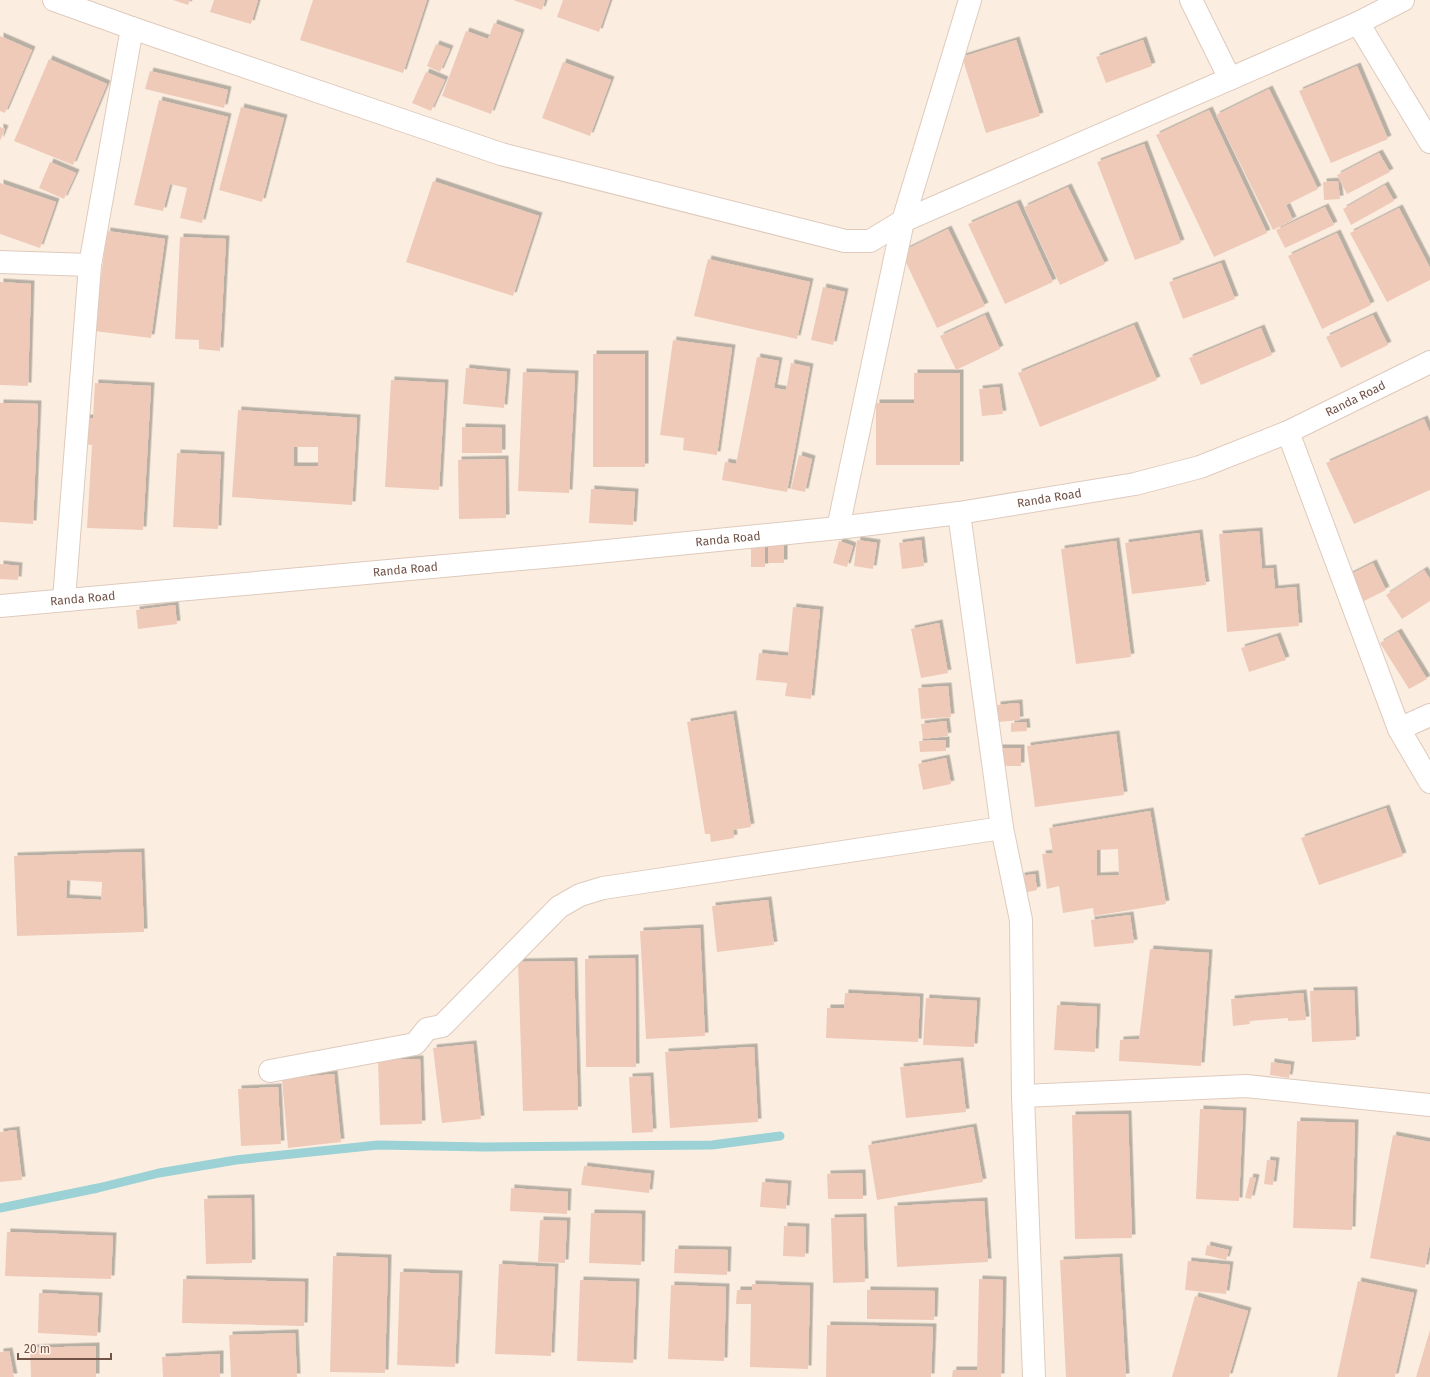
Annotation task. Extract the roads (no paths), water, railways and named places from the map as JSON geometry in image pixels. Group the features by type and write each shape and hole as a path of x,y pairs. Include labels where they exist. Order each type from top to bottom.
{"street":[{"path":"54,0 501,154 830,237 845,240 870,241 903,221 1358,23 1403,0"},
{"path":"838,528 903,221 970,0"},
{"path":"1191,0 1230,79"},
{"path":"1358,23 1430,142"},
{"path":"64,600 90,265 132,28"},
{"path":"0,262 90,265"},
{"name":"Randa Road","path":"0,606 577,554 838,528 959,513 1135,484 1200,467 1288,432 1430,362"},
{"path":"1288,432 1399,729 1430,782"},
{"path":"959,513 1002,828 1021,920 1023,1096 1034,1377"},
{"path":"1399,729 1430,715"},
{"path":"270,1071 415,1044 427,1029 442,1026 559,907 580,895 603,888 1002,828"},
{"path":"1023,1096 1246,1086 1430,1105"}],"waterway":[{"path":"0,1208 98,1188 159,1173 236,1160 378,1145 485,1147 712,1145 780,1136"}]}
